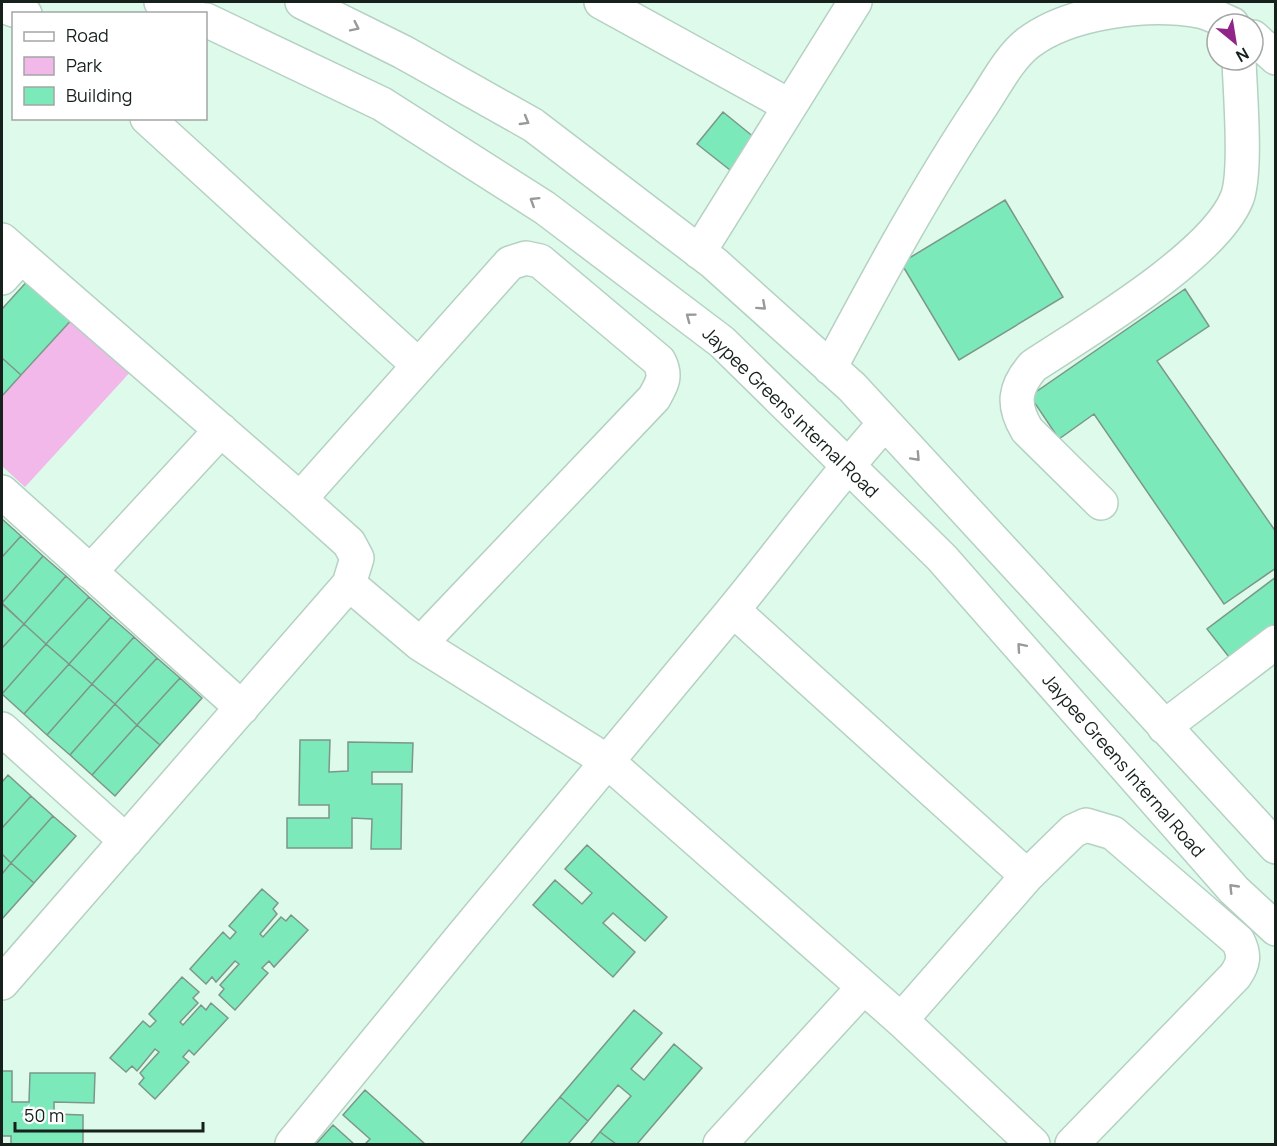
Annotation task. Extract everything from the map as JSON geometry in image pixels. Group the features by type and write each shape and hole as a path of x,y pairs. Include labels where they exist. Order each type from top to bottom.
{"street":[{"path":"161,2 187,12"},
{"path":"302,2 403,52 533,125 699,252 830,368 885,423 1275,847"},
{"path":"601,2 790,106"},
{"path":"699,252 855,2"},
{"path":"830,368 952,150 1011,62 1027,44 1046,32 1073,22 1125,9 1166,4 1205,13"},
{"path":"2,6 19,12"},
{"name":"Jaypee Greens Internal Road","path":"207,20 382,104 545,208 722,342 942,558 1234,890 1275,928"},
{"path":"1265,45 1275,58"},
{"path":"1101,503 1027,430 1019,416 1017,395 1021,380 1034,366 1151,287 1199,248 1220,223 1237,198 1241,175 1239,72"},
{"path":"149,120 418,365"},
{"path":"300,499 496,276 510,263 526,258 540,261 659,361 665,372 662,385 654,398 420,644"},
{"path":"2,982 349,584 357,558 349,543 221,430 8,259"},
{"path":"292,1144 733,610 847,465 885,423"},
{"path":"90,572 221,430"},
{"path":"2,492 242,708"},
{"path":"349,584 420,644 607,761 901,1020 1033,1144"},
{"path":"733,610 1027,876"},
{"path":"1164,727 1275,642"},
{"path":"2,729 126,841"},
{"path":"901,1020 1027,876 1072,831 1086,825 1099,827 1113,834 1238,941 1244,954 1242,966 1235,976 1072,1144"},
{"path":"721,1144 863,988"}],"green space":[{"path":"75,316 133,369 25,487 2,466 2,397"}],"building":[{"path":"723,112 755,138 730,170 697,144"},
{"path":"1005,200 1063,297 959,360 901,263"},
{"path":"31,277 75,316 21,375 2,358 2,309"},
{"path":"1185,289 1209,326 1157,361 1276,532 1276,568 1224,604 1094,414 1059,439 1030,396"},
{"path":"2,358 21,375 2,396"},
{"path":"2,519 21,536 2,557"},
{"path":"21,536 43,556 2,603 2,557"},
{"path":"43,556 66,576 24,624 2,603"},
{"path":"66,576 89,597 46,644 24,624"},
{"path":"1276,577 1276,623 1229,657 1207,629"},
{"path":"89,597 111,617 69,664 46,644"},
{"path":"2,604 24,624 2,648"},
{"path":"111,617 134,637 92,684 69,664"},
{"path":"24,624 46,644 2,694 2,648"},
{"path":"134,637 157,658 115,704 92,684"},
{"path":"46,644 69,664 24,714 2,694"},
{"path":"157,658 180,678 137,725 115,704"},
{"path":"69,664 92,684 47,735 24,714"},
{"path":"180,678 202,698 160,745 137,725"},
{"path":"92,684 115,704 70,755 47,735"},
{"path":"115,704 137,725 92,775 70,755"},
{"path":"137,725 160,745 115,796 92,775"},
{"path":"300,740 330,740 329,772 348,771 348,742 413,743 412,772 372,772 372,784 402,784 401,849 371,849 372,819 352,818 352,848 287,848 287,818 329,818 329,805 299,805"},
{"path":"8,775 31,796 2,828 2,782"},
{"path":"31,796 53,816 11,863 2,854 2,828"},
{"path":"53,816 76,836 34,883 11,863"},
{"path":"587,845 667,917 645,941 613,913 603,923 635,952 613,977 533,905 555,880 582,904 592,893 565,869"},
{"path":"2,854 11,863 2,874"},
{"path":"11,863 34,883 2,919 2,874"},
{"path":"262,889 278,903 273,909 277,914 260,934 263,937 281,917 286,921 291,915 308,930 274,967 269,961 262,968 268,973 235,1010 219,995 224,989 220,985 239,964 235,961 216,982 212,977 206,984 190,969 223,932 230,939 236,932 229,926"},
{"path":"182,977 199,992 193,998 198,1003 180,1022 183,1025 201,1005 206,1010 211,1003 228,1018 194,1055 189,1050 183,1057 189,1062 155,1099 139,1084 144,1078 140,1073 159,1052 155,1049 137,1071 132,1066 126,1072 110,1058 143,1021 150,1027 156,1021 149,1014"},
{"path":"634,1010 662,1033 631,1069 644,1080 674,1044 702,1068 637,1144 616,1144 600,1132 631,1096 618,1085 588,1121 560,1097"},
{"path":"2,1071 12,1071 12,1102 29,1102 30,1073 95,1073 94,1103 54,1102 54,1114 83,1115 83,1144 11,1144 11,1136 2,1136"},
{"path":"365,1090 425,1144 365,1144 370,1139 343,1115"},
{"path":"560,1097 588,1121 568,1144 520,1144"},
{"path":"333,1125 354,1144 316,1144"},
{"path":"600,1132 616,1144 590,1144"}]}
